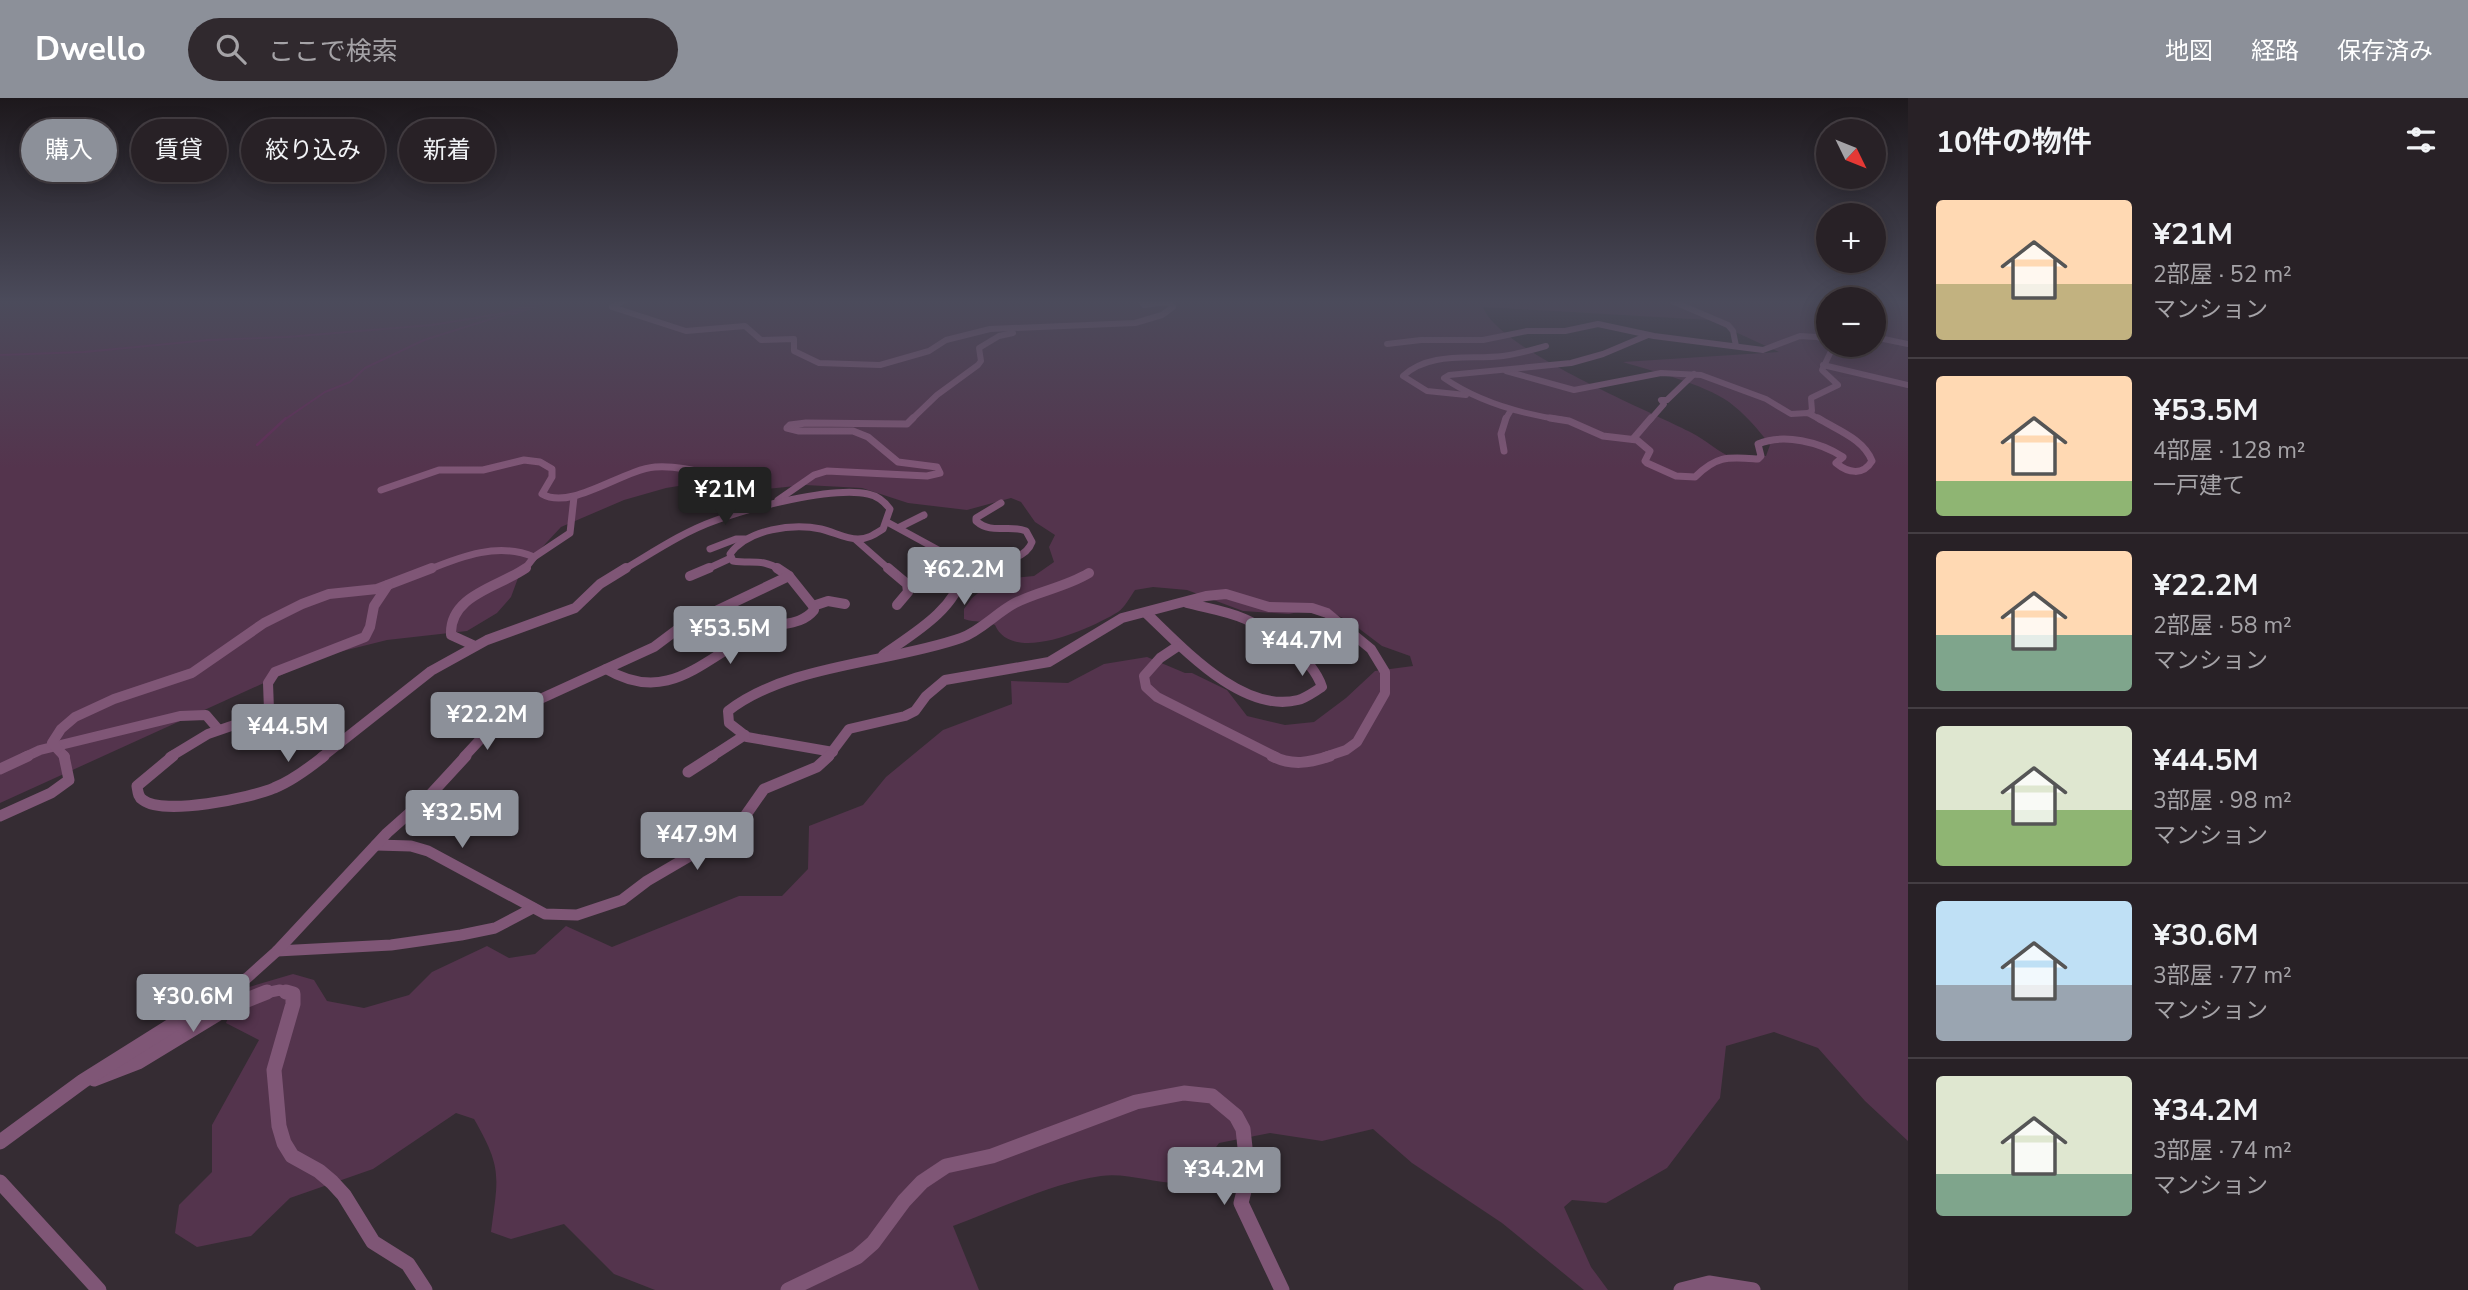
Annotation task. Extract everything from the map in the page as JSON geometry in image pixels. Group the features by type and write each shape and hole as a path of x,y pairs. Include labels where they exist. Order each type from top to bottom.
{"street":[{"path":"803,357 819,363 880,365 909,357"},
{"path":"772,505 814,475 827,471 927,476 940,473 937,467 899,463 873,438 856,432 826,429 796,431 787,428 790,425 806,423 907,424 944,389 978,365 980,357"},
{"path":"1462,357 1434,361 1412,369 1404,376 1427,391 1462,396 1470,394"},
{"path":"1506,371 1574,390 1614,384 1646,375 1671,372 1694,374 1754,394 1791,414 1808,413 1864,446 1872,461 1870,468 1864,471 1849,471 1838,467 1836,463 1843,457 1833,451 1802,441 1770,440 1758,444 1761,456 1758,459 1721,456 1710,462 1695,477 1676,476 1647,463 1645,461 1650,451 1648,447 1633,439 1604,436 1576,424 1511,410 1470,394 1447,381 1445,376 1506,371 1548,368 1592,357"},
{"path":"1808,413 1812,411 1811,398 1838,385 1822,370 1827,357"},
{"path":"1823,365 1908,385"},
{"path":"1633,439 1694,374"},
{"path":"1504,451 1500,432 1502,423 1511,410"},
{"path":"382,490 430,471 483,470 524,460 540,462 552,469 553,474 542,496 548,499 574,497 630,472 660,465 671,465 736,480"},
{"path":"388,585 375,604 371,629 365,637 280,669 268,683 269,710 258,718 218,729 147,775 137,786 138,795 144,802 171,807 204,804 239,799 275,788 310,767 401,692 475,646 575,608 617,573 705,524 820,495 861,492 887,504 890,509 887,522 880,531 856,540 843,538 820,528 801,527 745,539 736,538 710,549"},
{"path":"475,646 451,635 449,629 455,615 483,590 526,571 533,563 534,557 570,533 574,497"},
{"path":"962,566 1022,554 1030,548 1032,542 1021,528 993,530 975,521 976,517 1001,503"},
{"path":"900,527 924,515"},
{"path":"881,657 927,623 954,597 964,577 962,566 953,558 887,522"},
{"path":"731,558 732,549 745,539"},
{"path":"856,540 907,584 908,593 897,606"},
{"path":"0,816 51,793 69,780 70,765 52,740 59,729 72,719 196,671 260,625 294,608 326,595 372,590 439,563 461,558 518,550 534,557"},
{"path":"606,669 617,678 636,682 674,678 704,666 766,628 807,618 814,610 789,576 765,561 744,563 731,558 690,576"},
{"path":"833,752 745,735 729,723 728,711 733,705 806,675 961,638 982,628 1018,602 1071,585 1089,573"},
{"path":"0,1142 83,1082 247,978 376,845 431,794 495,720 654,647 678,629 789,576"},
{"path":"376,845 411,846 428,851 533,908 557,916 577,915 622,900 729,833 743,820 764,789 817,767 833,752 849,729 905,716 915,710 926,696 945,680 1049,662 1114,622 1216,594 1226,594 1269,607 1312,608 1327,613 1371,649 1385,672 1385,693 1365,732 1346,750 1305,763 1283,761 1157,697 1146,687 1144,676 1150,668 1178,646"},
{"path":"813,606 828,601 845,604"},
{"path":"1146,613 1178,646 1229,683 1266,700 1295,699 1322,687 1320,677 1311,666 1254,624 1235,615 1187,603"},
{"path":"0,769 31,754 58,746 192,715 206,715 218,729"},
{"path":"688,772 745,735"},
{"path":"276,951 391,945 461,935 495,929 533,908"},
{"path":"83,1082 107,1076 165,1048 248,997 279,990 293,994 293,1004 274,1070 279,1126 284,1143 292,1156 319,1171 332,1182 344,1195 373,1242 408,1264 425,1290"},
{"path":"789,1290 857,1257 873,1243 904,1201 922,1182 946,1166 992,1156 1136,1102 1184,1093 1212,1096 1236,1116 1243,1129 1248,1175 1241,1203 1282,1290"},
{"path":"0,1182 99,1290"},
{"path":"1681,1290 1709,1283 1753,1290"}],"shaded area":[{"path":"0,357 1540,357 1692,433 1729,456 1742,459 1766,456 1770,445 1751,422 1729,402 1692,384 1623,362 1707,357 1908,357 1908,1141 1865,1101 1818,1048 1774,1032 1726,1046 1720,1098 1667,1168 1606,1203 1572,1200 1564,1207 1591,1267 1608,1290 1584,1290 1502,1223 1412,1163 1373,1129 1322,1141 1270,1133 1219,1143 1191,1182 1168,1183 1112,1175 1082,1179 1045,1190 953,1226 979,1290 655,1290 614,1274 564,1224 511,1239 491,1232 496,1185 494,1162 474,1119 456,1113 373,1169 290,1198 251,1236 197,1247 175,1233 179,1205 212,1172 212,1125 259,1040 226,1023 239,990 293,974 314,980 327,1001 364,1008 409,995 432,972 487,946 509,958 535,954 566,926 612,947 739,896 782,896 808,869 809,826 863,805 886,777 943,730 1012,704 1011,681 1068,683 1104,664 1147,657 1185,673 1192,673 1227,690 1247,716 1285,725 1314,722 1346,698 1375,671 1413,666 1410,656 1382,646 1349,621 1321,607 1289,614 1243,611 1187,590 1153,587 1135,590 1118,612 1072,634 1035,643 1018,642 1004,637 995,625 964,619 964,609 972,598 994,580 1034,576 1054,562 1049,547 1055,535 1035,522 1021,502 1011,498 967,510 908,503 862,488 805,485 756,490 691,484 624,500 561,527 521,570 511,597 497,613 467,631 387,640 323,656 0,803"}],"waterway":[{"path":"284,420 325,392 350,382 365,368 389,357"},
{"path":"257,445 286,418"}]}
